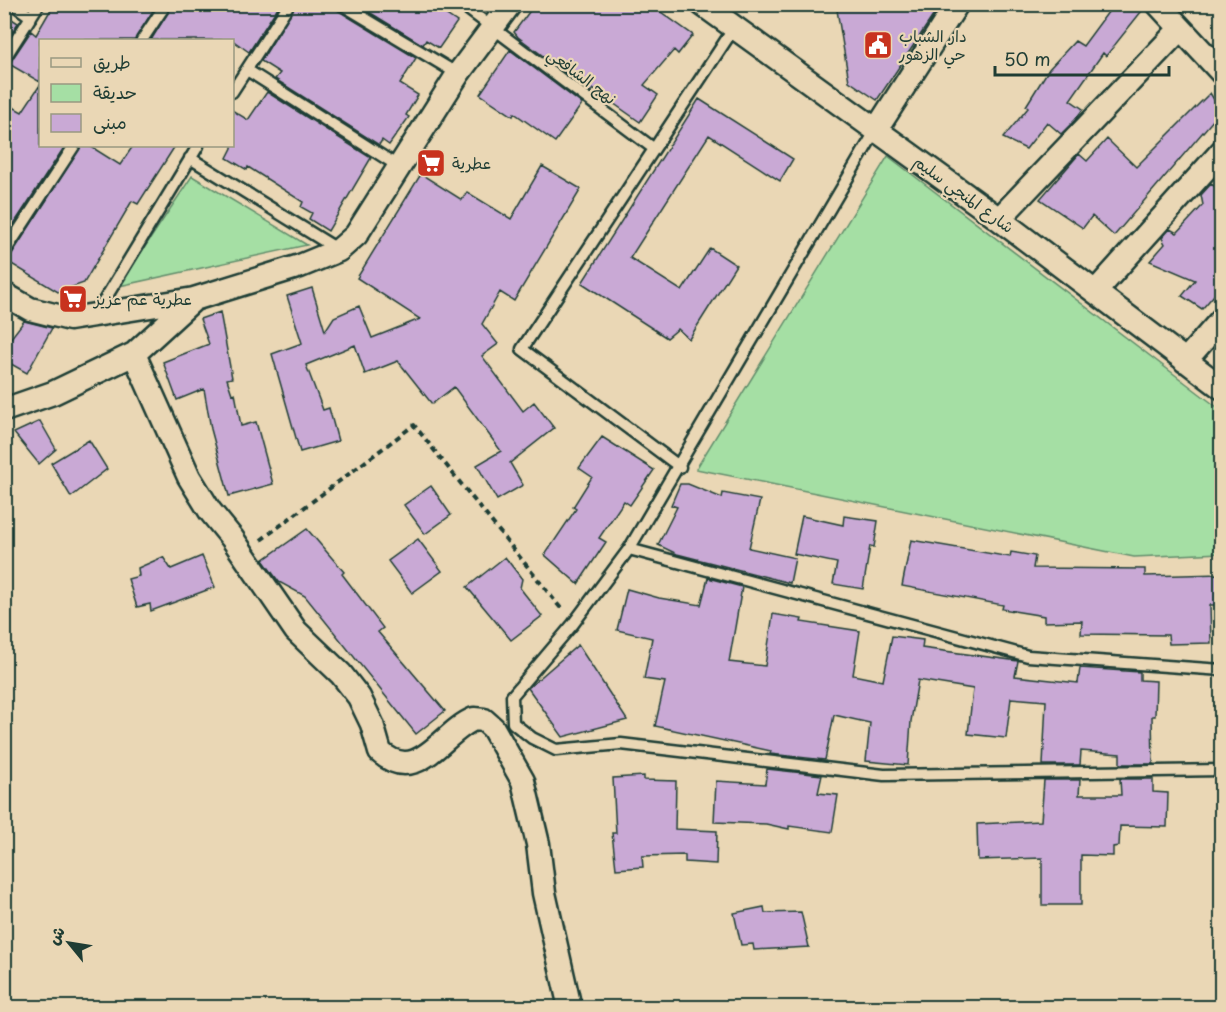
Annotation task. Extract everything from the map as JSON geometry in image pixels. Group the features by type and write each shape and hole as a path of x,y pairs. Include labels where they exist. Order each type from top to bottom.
{"street":[{"path":"4,294 30,309 58,318 94,316 194,299 250,284 339,250 356,235 458,74 510,4"},
{"path":"876,130 957,4"},
{"path":"1158,4 1221,73"},
{"name":"شارع المنجي سليم","path":"717,13 1096,291 1221,388"},
{"path":"999,219 1180,29"},
{"path":"1096,291 1221,151"},
{"path":"4,410 52,393 134,354 194,299"},
{"path":"1185,361 1221,320"},
{"path":"134,354 189,477 210,511 296,631 341,674 359,697 372,724 376,744 388,759 398,764 411,763 427,756 474,719 483,720 493,728 523,781 538,844 544,893 570,1008"}],"lane":[{"path":"13,4 31,17"},
{"path":"4,59 39,4"},
{"path":"143,39 166,4"},
{"path":"234,89 289,4"},
{"path":"341,4 458,74"},
{"name":"نهج الشافعي","path":"461,4 653,148"},
{"path":"680,467 522,349 653,148 717,13"},
{"path":"247,70 398,166"},
{"path":"876,130 680,467 629,549 573,624 512,696 513,723 532,738 556,750 621,744 884,776 1221,770"},
{"path":"4,253 73,147"},
{"path":"94,316 197,147"},
{"path":"190,158 339,250"},
{"path":"629,549 1028,656 1221,670"}],"path":[{"path":"243,554 414,425 573,624"}],"green space":[{"path":"888,156 1221,410 1221,553 1134,557 696,469"},
{"path":"192,176 307,245 119,286"}],"building":[{"path":"54,4 157,4 136,39 39,39 39,81 9,64 31,31 36,35"},
{"path":"173,4 280,4 249,52 234,41 234,39 152,39"},
{"path":"296,4 334,4 337,10 416,58 400,84 418,95 406,115 409,117 389,145 382,140 379,145 275,79 280,73 261,61"},
{"path":"356,4 430,4 457,22 439,48 426,40 423,45"},
{"path":"535,4 667,4 661,12 693,35 678,54 674,50 644,85 658,95 640,122 593,89 591,92 518,37 514,32"},
{"name":"دار الشباب حي الزهور","path":"836,4 941,4 877,100 849,81"},
{"path":"1114,4 1145,4 1145,7 1106,56 1103,53 1070,100 1083,109 1075,120 1061,134 1047,122 1026,149 1003,138 1028,108 1026,106 1049,69 1075,41 1083,46"},
{"path":"4,14 18,23 4,44"},
{"path":"510,50 582,104 555,142 514,113 513,116 480,94"},
{"path":"39,86 39,147 64,147 4,239 4,102 22,112"},
{"path":"267,92 371,158 328,231 309,219 312,213 301,207 303,202 248,167 247,170 227,158 234,147 234,111 248,120"},
{"path":"1210,93 1221,111 1114,236 1092,216 1083,228 1040,199 1079,154 1087,161 1107,139 1136,167"},
{"path":"699,99 793,159 780,181 709,135 630,258 682,291 710,248 736,265 689,339 678,329 667,338 582,283"},
{"path":"80,147 92,147 120,165 132,147 174,147 138,204 132,201 84,283 58,292 5,260 10,257"},
{"path":"542,166 581,189 514,301 500,292 482,324 498,344 482,356 523,411 534,402 554,428 510,463 523,485 497,500 477,465 501,451 454,387 432,404 398,361 365,374 355,345 306,365 323,410 329,408 338,441 300,452 272,354 302,343 287,296 312,288 325,331 334,317 359,306 372,338 420,319 357,278 421,174 462,200 467,192 511,219"},
{"path":"1211,184 1221,190 1221,287 1202,309 1182,296 1195,280 1150,261 1165,244 1162,238 1170,229 1177,233 1203,205 1201,195"},
{"path":"220,312 232,378 227,379 232,394 235,393 241,426 256,422 273,484 229,496 211,429 204,389 177,400 163,362 209,344 200,319"},
{"path":"24,321 52,328 27,373 4,360 4,347"},
{"path":"40,421 56,449 39,464 14,433"},
{"path":"602,437 654,470 630,505 624,501 599,538 606,542 578,584 545,555 576,509 573,507 592,477 579,468"},
{"path":"89,440 107,469 71,497 51,463"},
{"path":"680,484 688,484 722,498 723,493 760,500 749,548 795,558 790,583 677,554 658,545 677,507 671,505"},
{"path":"431,486 451,515 425,534 404,505"},
{"path":"802,516 843,525 844,516 878,521 874,547 870,546 863,589 833,584 837,563 794,554"},
{"path":"307,529 344,572 342,574 383,628 378,632 445,711 416,734 305,596 279,582 263,560"},
{"path":"418,539 442,571 412,593 388,561"},
{"path":"911,540 1010,557 1011,552 1035,556 1033,568 1145,569 1145,576 1221,574 1221,605 1210,605 1211,643 1169,644 1168,635 1081,634 1082,621 1044,622 1044,616 1002,609 1003,605 902,586"},
{"path":"202,556 215,587 151,611 150,604 137,607 128,579 139,576 138,568 163,557 171,569"},
{"path":"505,557 522,579 520,588 542,616 511,640 467,587"},
{"path":"708,578 742,587 729,662 765,666 773,614 802,619 801,622 860,631 853,675 883,681 892,636 923,640 922,648 1018,661 1015,676 1078,683 1080,668 1140,672 1140,680 1156,681 1155,716 1152,716 1153,764 1120,764 1120,754 1081,751 1080,765 1043,765 1046,701 1011,698 1006,738 968,734 973,689 918,680 911,721 908,765 866,761 870,723 834,715 825,760 770,754 771,751 655,726 665,682 644,679 652,638 617,630 627,589 659,598 701,605"},
{"path":"578,645 627,720 563,737 528,688"},
{"path":"767,769 822,775 818,793 838,795 832,832 789,826 789,829 766,824 714,822 716,781 765,784"},
{"path":"644,776 644,780 676,781 675,829 717,831 716,864 685,862 685,855 642,856 643,867 616,869 612,833 616,833 613,778"},
{"path":"1120,779 1153,779 1153,792 1168,793 1167,827 1120,826 1119,846 1113,847 1113,856 1081,855 1081,905 1042,905 1042,858 978,860 977,824 1041,821 1044,780 1080,780 1079,795 1121,795"},
{"path":"764,907 765,913 801,912 809,947 754,950 753,944 741,945 734,913"}],"place":[{"name":"دار الشباب حي الزهور","path":"878,45"},
{"name":"عطرية","path":"431,163"},
{"name":"عطرية عم عزيز","path":"73,299"}]}
